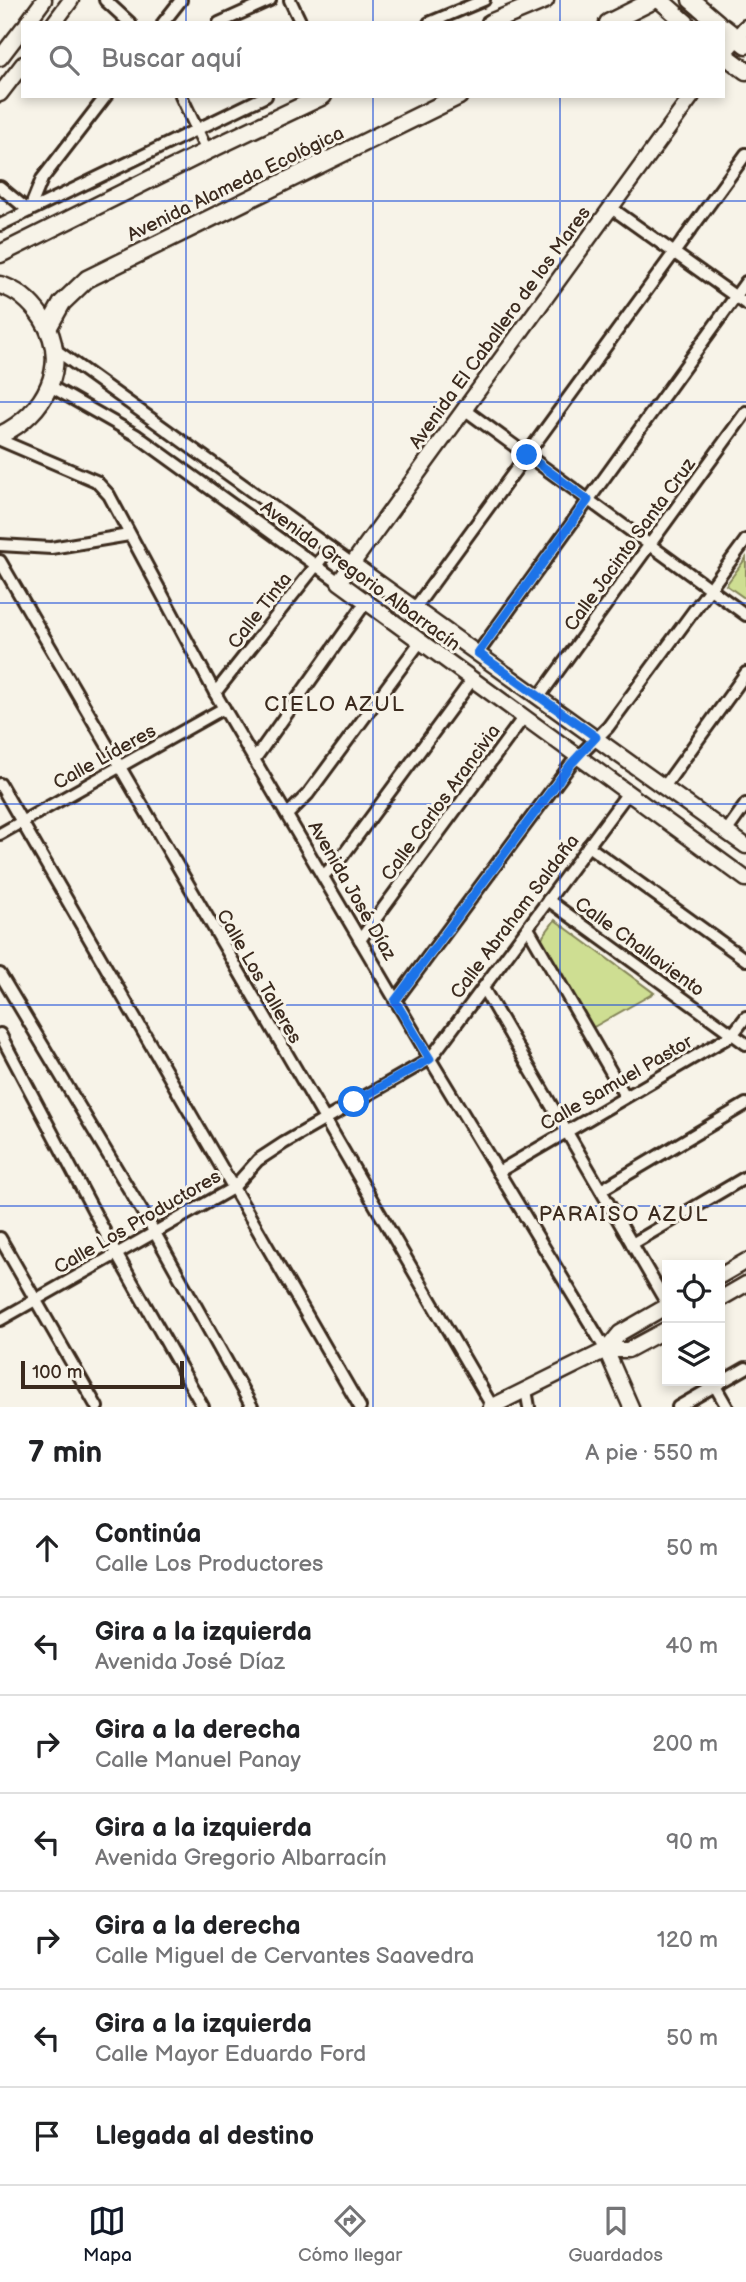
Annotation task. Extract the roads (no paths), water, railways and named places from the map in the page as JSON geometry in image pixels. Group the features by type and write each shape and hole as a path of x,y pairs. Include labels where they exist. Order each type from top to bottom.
{"main road":[{"path":"495,21 545,0"},
{"path":"612,21 654,0"},
{"path":"660,0 684,21"},
{"path":"691,0 716,21"},
{"path":"725,55 746,71"},
{"name":"Avenida Alameda Ecológica","path":"0,254 319,98"},
{"name":"Avenida Alameda Ecológica","path":"48,328 62,303 87,279 455,98"},
{"path":"0,285 11,288 33,304 48,328 54,348 50,386 37,409 19,427 0,438"}],"street":[{"path":"28,21 44,0"},
{"path":"55,21 71,0"},
{"path":"105,0 128,21"},
{"path":"165,21 181,0"},
{"path":"223,21 270,0"},
{"path":"290,0 300,21"},
{"path":"434,21 484,0"},
{"path":"0,58 21,31"},
{"path":"725,51 738,34"},
{"path":"0,94 21,67"},
{"path":"29,211 42,179 104,98"},
{"path":"182,98 207,151"},
{"path":"0,225 261,98"},
{"name":"Avenida El Caballero de los Mares","path":"339,582 691,98"},
{"path":"415,608 746,154"},
{"path":"0,187 29,211"},
{"path":"610,207 746,304"},
{"path":"478,653 746,282"},
{"name":"Avenida Gregorio Albarracín","path":"54,348 746,846"},
{"name":"Avenida Gregorio Albarracín","path":"50,386 136,435 746,879"},
{"path":"464,409 746,615"},
{"name":"Calle Jacinto Santa Cruz","path":"539,697 746,412"},
{"path":"136,435 147,416"},
{"name":"Avenida José Díaz","path":"0,438 96,481 109,495 215,693 395,1001 606,1350 631,1407"},
{"path":"0,545 51,548 129,535"},
{"path":"395,1001 578,757 608,727 746,540"},
{"name":"Calle Tinta","path":"215,693 330,548"},
{"name":"Calle Los Talleres","path":"0,561 491,1407"},
{"path":"254,760 366,602"},
{"path":"287,815 308,794 420,642"},
{"path":"664,787 746,673"},
{"path":"323,876 341,858 472,680"},
{"name":"Calle Líderes","path":"0,834 224,708"},
{"name":"Calle Carlos Arancivia","path":"360,940 523,718"},
{"path":"0,784 360,1407"},
{"name":"Calle Abraham Saldaña","path":"430,1059 627,794"},
{"path":"726,832 746,804"},
{"path":"588,846 746,960"},
{"name":"Calle Challaviento","path":"548,900 746,1045"},
{"path":"527,928 625,1096"},
{"path":"0,974 155,1233 252,1407"},
{"path":"483,988 662,1296"},
{"name":"Calle Samuel Pastor","path":"498,1172 733,1035 746,1017"},
{"path":"0,1034 117,1255 203,1407"},
{"name":"Calle Los Productores","path":"0,1320 233,1188 258,1160 323,1119 430,1059"},
{"path":"601,1190 746,1104"},
{"path":"632,1244 746,1177"},
{"path":"0,1238 97,1407"},
{"path":"725,1273 746,1261"},
{"path":"725,1296 746,1284"},
{"path":"491,1407 606,1350 620,1332 662,1308"},
{"path":"606,1350 628,1350 662,1332"},
{"path":"725,1380 746,1368"},
{"path":"678,1407 715,1386 727,1407"},
{"path":"526,1390 529,1407"}],"district":[{"name":"CIELO AZUL","path":"335,704"},
{"name":"PARAISO AZUL","path":"624,1214"}]}
